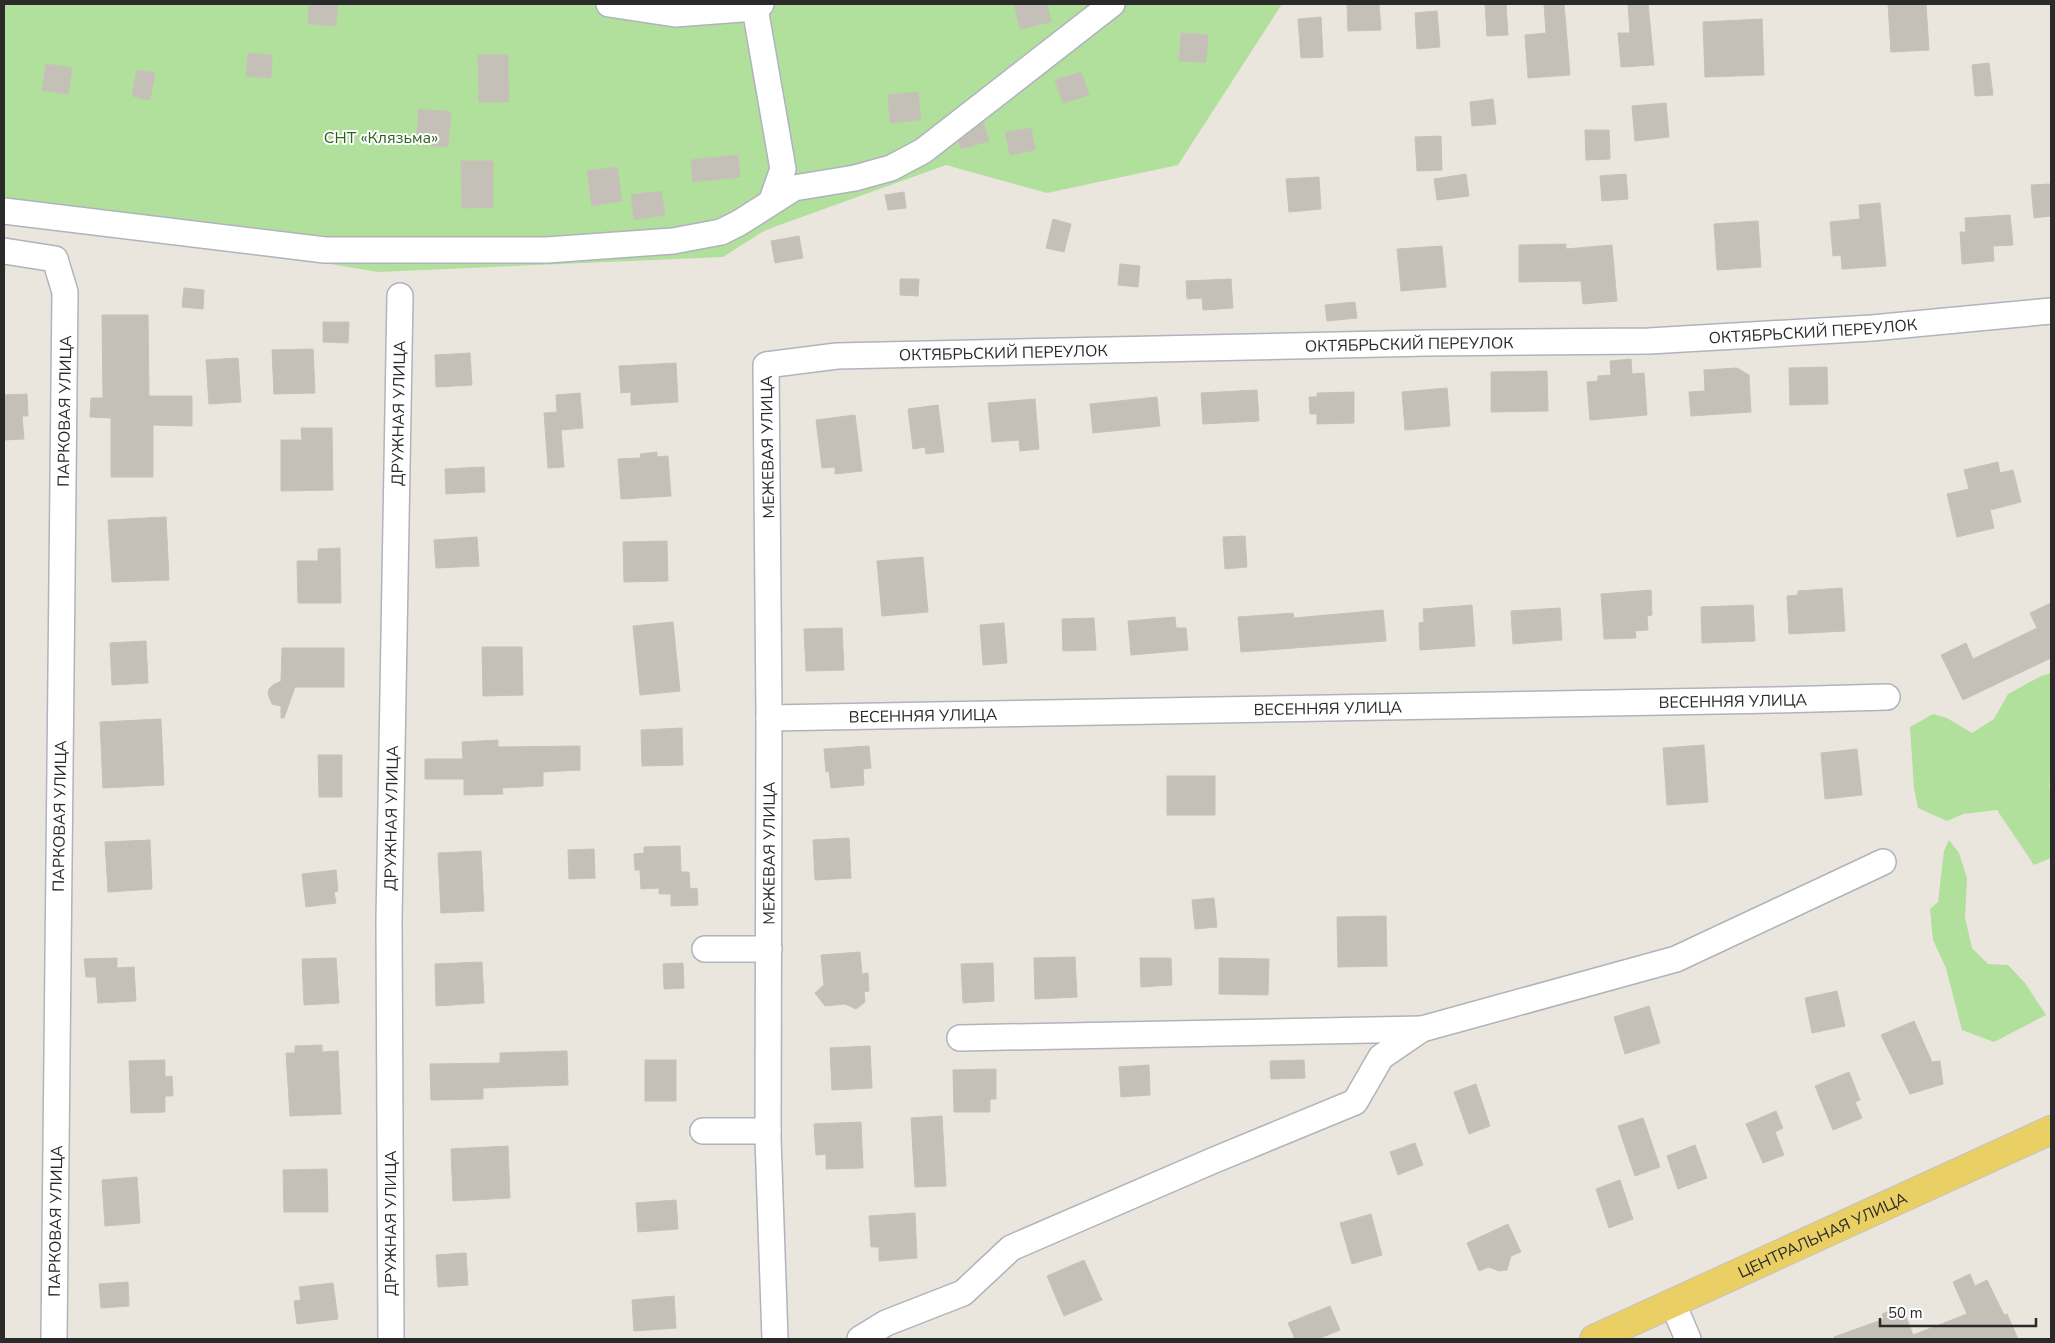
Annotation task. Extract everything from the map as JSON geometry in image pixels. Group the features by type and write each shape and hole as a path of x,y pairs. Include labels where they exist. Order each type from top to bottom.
{"main road":[{"name":"ЦЕНТРАЛЬНАЯ УЛИЦА","path":"1594,1339 2051,1130"}],"street":[{"path":"609,4 675,14 758,6 783,169 772,200"},
{"path":"4,210 325,250 547,250 673,242 721,232 739,223 772,200 794,188 855,178 891,168 923,151 1112,4"},
{"name":"ПАРКОВАЯ УЛИЦА","path":"4,251 55,259 65,292 54,1339"},
{"name":"ДРУЖНАЯ УЛИЦА","path":"391,1339 388,920 400,296"},
{"name":"ОКТЯБРЬСКИЙ ПЕРЕУЛОК","path":"766,365 846,356 1426,343 1649,341 1872,328 2051,311"},
{"name":"МЕЖЕВАЯ УЛИЦА","path":"766,365 769,718 768,1131 775,1339"},
{"name":"ВЕСЕННЯЯ УЛИЦА","path":"769,718 1887,697"},
{"path":"960,1038 1422,1029 1676,959 1884,862"},
{"path":"705,949 769,949"},
{"path":"860,1339 886,1324 963,1293 1011,1248 1212,1160 1355,1102 1381,1057 1422,1029"},
{"path":"703,1131 768,1131"},
{"path":"1673,1304 1688,1339"}],"green space":[{"name":"СНТ «Клязьма»","path":"4,4 1282,4 1178,165 1047,193 946,165 774,227 762,232 723,257 378,272 264,253 4,221"},
{"path":"2051,673 2051,782 2049,784 2051,794 2051,858 2034,865 1997,810 1963,814 1947,821 1918,808 1914,788 1910,727 1933,714 1947,718 1972,733 1994,719 2008,694 2041,676"},
{"path":"1949,840 1959,853 1967,878 1965,918 1972,948 1988,964 2008,965 2025,983 2046,1015 1994,1042 1962,1030 1946,968 1933,940 1930,909 1938,902 1944,851"}],"building":[{"path":"309,4 338,4 336,26 308,24"},
{"path":"1014,4 1047,4 1051,22 1020,29"},
{"path":"1347,4 1379,4 1381,30 1348,31"},
{"path":"1485,4 1506,4 1508,35 1487,36"},
{"path":"1544,4 1564,4 1570,75 1528,78 1525,35 1546,33"},
{"path":"1628,4 1648,4 1654,65 1621,67 1618,33 1630,33"},
{"path":"1888,4 1926,4 1929,50 1891,52"},
{"path":"1437,11 1440,47 1417,49 1415,13"},
{"path":"1321,17 1323,57 1301,58 1298,19"},
{"path":"1762,19 1764,75 1705,77 1703,22"},
{"path":"1181,33 1208,35 1206,62 1179,61"},
{"path":"248,53 272,55 271,78 246,76"},
{"path":"478,55 508,55 509,102 479,102"},
{"path":"1989,63 1993,95 1975,96 1972,65"},
{"path":"46,64 72,68 68,94 42,90"},
{"path":"137,70 155,73 150,100 132,96"},
{"path":"1081,72 1089,95 1063,103 1055,80"},
{"path":"918,92 921,120 890,123 888,95"},
{"path":"1493,99 1496,124 1472,126 1470,102"},
{"path":"1666,103 1669,137 1635,141 1632,106"},
{"path":"419,109 451,112 448,147 416,144"},
{"path":"983,122 989,141 961,149 959,141"},
{"path":"1031,128 1035,150 1010,155 1005,132"},
{"path":"1585,130 1609,130 1610,159 1586,160"},
{"path":"1441,136 1442,170 1417,171 1415,137"},
{"path":"738,155 740,177 693,182 691,160"},
{"path":"461,161 493,161 493,207 462,208"},
{"path":"617,167 622,201 592,206 587,171"},
{"path":"1466,174 1469,196 1437,200 1434,179"},
{"path":"1626,174 1628,199 1602,201 1600,176"},
{"path":"1319,177 1321,209 1289,212 1286,179"},
{"path":"2050,184 2051,216 2034,218 2031,185"},
{"path":"661,191 665,215 634,220 631,195"},
{"path":"904,192 906,208 888,210 885,195"},
{"path":"1880,203 1886,266 1842,269 1841,255 1833,256 1830,222 1860,219 1859,205"},
{"path":"2010,215 2013,245 1993,246 1994,261 1962,264 1960,232 1966,232 1965,218"},
{"path":"1053,219 1071,224 1064,252 1046,248"},
{"path":"1758,221 1761,267 1717,270 1714,224"},
{"path":"799,236 803,258 775,263 771,241"},
{"path":"1566,244 1566,249 1612,245 1617,301 1583,304 1581,281 1519,282 1519,245"},
{"path":"1442,246 1446,287 1401,291 1397,249"},
{"path":"1120,264 1140,266 1138,287 1118,285"},
{"path":"900,279 919,279 918,296 900,295"},
{"path":"1231,279 1233,308 1203,310 1202,298 1187,299 1186,281"},
{"path":"184,288 204,290 203,309 182,307"},
{"path":"1355,302 1357,318 1327,321 1325,305"},
{"path":"102,315 148,315 149,396 192,396 192,426 153,425 153,477 111,477 111,418 90,417 91,398 103,398"},
{"path":"323,322 349,322 348,343 323,342"},
{"path":"313,349 315,393 274,394 272,350"},
{"path":"470,353 472,385 436,387 435,355"},
{"path":"238,358 241,402 209,404 206,360"},
{"path":"1631,359 1632,374 1644,373 1647,415 1590,420 1587,382 1598,381 1598,376 1611,375 1610,361"},
{"path":"676,363 678,402 631,405 631,392 621,393 619,366"},
{"path":"1827,367 1828,404 1790,405 1789,368"},
{"path":"1737,368 1749,375 1751,412 1691,416 1689,392 1705,391 1704,370"},
{"path":"1547,371 1548,411 1491,412 1491,372"},
{"path":"1447,388 1450,426 1405,430 1402,392"},
{"path":"1257,390 1259,421 1203,424 1201,393"},
{"path":"1354,392 1354,423 1317,424 1317,414 1310,414 1309,397 1317,397 1317,393"},
{"path":"580,393 583,428 561,430 564,467 548,468 544,413 557,412 556,395"},
{"path":"27,394 28,416 22,416 24,439 4,440 4,395"},
{"path":"1157,397 1160,426 1093,433 1090,404"},
{"path":"1035,399 1039,449 1020,451 1019,440 992,442 988,403"},
{"path":"938,405 944,452 926,454 925,447 913,449 908,409"},
{"path":"855,415 862,471 835,474 835,467 822,468 816,420"},
{"path":"301,428 332,428 333,490 281,491 281,440 302,440"},
{"path":"657,452 657,457 668,456 671,496 621,499 618,459 641,458 640,454"},
{"path":"1998,462 2000,473 2013,470 2021,502 1990,510 1994,528 1957,537 1947,494 1969,489 1964,470"},
{"path":"484,467 485,492 446,494 445,469"},
{"path":"166,517 169,580 112,582 108,520"},
{"path":"1245,536 1247,567 1225,569 1223,537"},
{"path":"477,537 479,566 436,568 434,540"},
{"path":"667,541 668,581 624,582 623,542"},
{"path":"340,548 341,603 298,603 297,561 318,561 318,549"},
{"path":"923,557 928,612 882,616 877,561"},
{"path":"1842,588 1845,631 1789,634 1787,596 1798,595 1798,591"},
{"path":"1651,590 1652,615 1647,616 1648,630 1635,631 1636,638 1604,639 1601,594"},
{"path":"2051,603 2051,658 1963,700 1941,655 1966,643 1973,659 2037,628 2030,613"},
{"path":"1472,605 1475,646 1420,650 1419,623 1424,622 1423,609"},
{"path":"1753,605 1755,641 1702,643 1701,607"},
{"path":"1560,608 1562,640 1513,644 1511,611"},
{"path":"1383,610 1386,641 1241,652 1238,617 1293,613 1294,618"},
{"path":"1175,617 1176,628 1186,628 1188,650 1131,655 1128,621"},
{"path":"1094,618 1096,650 1063,651 1062,619"},
{"path":"673,622 680,691 640,695 633,626"},
{"path":"1004,623 1007,663 983,665 980,625"},
{"path":"842,628 844,670 806,671 804,629"},
{"path":"146,641 148,683 112,685 110,643"},
{"path":"482,647 522,647 523,695 483,696"},
{"path":"282,648 344,648 344,687 295,687 284,718 281,718 281,706 272,704 268,694 269,689 273,685 281,681"},
{"path":"161,719 164,785 103,788 100,722"},
{"path":"682,728 683,765 642,766 641,730"},
{"path":"498,740 498,747 580,746 580,770 543,772 543,786 502,788 503,794 464,795 464,779 425,779 425,759 463,759 462,742"},
{"path":"1704,745 1708,802 1667,805 1663,748"},
{"path":"869,746 871,768 863,769 864,785 831,788 829,771 826,772 824,749"},
{"path":"1857,749 1862,795 1825,799 1821,753"},
{"path":"318,755 342,755 342,797 319,797"},
{"path":"1167,776 1215,776 1215,815 1167,815"},
{"path":"849,838 851,878 815,880 813,840"},
{"path":"150,840 152,889 108,892 105,842"},
{"path":"680,846 681,872 689,872 690,889 697,888 698,905 671,906 671,894 659,894 659,888 641,889 640,870 635,870 634,854 644,853 644,847"},
{"path":"594,849 595,878 569,879 568,850"},
{"path":"481,851 484,911 441,913 438,853"},
{"path":"336,870 338,891 334,892 336,903 306,907 302,874"},
{"path":"1214,898 1217,927 1195,929 1192,900"},
{"path":"1386,916 1387,966 1338,967 1337,917"},
{"path":"860,952 862,974 868,973 869,991 864,992 865,1002 856,1009 845,1004 825,1006 815,993 824,985 821,955"},
{"path":"1075,957 1077,997 1035,999 1034,958"},
{"path":"117,958 117,968 134,967 136,1001 98,1003 96,977 86,977 84,959"},
{"path":"336,958 339,1003 304,1005 302,959"},
{"path":"1140,958 1171,958 1172,985 1141,987"},
{"path":"1219,958 1269,959 1268,995 1219,994"},
{"path":"482,962 484,1003 436,1006 435,964"},
{"path":"683,963 684,988 664,989 663,964"},
{"path":"993,963 994,1001 963,1003 961,964"},
{"path":"1837,991 1845,1026 1812,1033 1805,998"},
{"path":"1649,1006 1660,1043 1625,1054 1614,1017"},
{"path":"1914,1021 1932,1062 1940,1061 1943,1084 1910,1094 1881,1035"},
{"path":"322,1045 322,1052 338,1051 341,1114 290,1116 286,1053 295,1053 295,1046"},
{"path":"870,1046 872,1088 832,1090 830,1048"},
{"path":"567,1051 568,1085 483,1088 483,1099 431,1100 430,1064 500,1063 500,1053"},
{"path":"165,1060 165,1077 172,1076 173,1096 165,1096 165,1112 131,1113 129,1061"},
{"path":"645,1060 676,1060 676,1101 645,1101"},
{"path":"1304,1060 1305,1078 1271,1079 1270,1061"},
{"path":"1149,1065 1150,1095 1121,1097 1119,1067"},
{"path":"996,1069 996,1099 990,1099 990,1112 954,1112 953,1070"},
{"path":"1849,1072 1860,1100 1855,1102 1862,1118 1833,1130 1815,1086"},
{"path":"1476,1084 1490,1126 1469,1134 1454,1092"},
{"path":"1776,1111 1783,1128 1775,1132 1784,1155 1763,1163 1746,1124"},
{"path":"942,1116 946,1186 915,1187 911,1118"},
{"path":"1643,1118 1660,1167 1635,1176 1618,1126"},
{"path":"861,1122 863,1168 826,1169 826,1154 816,1155 814,1124"},
{"path":"1415,1143 1423,1165 1398,1175 1390,1152"},
{"path":"1695,1145 1707,1178 1678,1189 1667,1156"},
{"path":"508,1146 510,1198 453,1201 451,1149"},
{"path":"327,1169 328,1212 284,1212 283,1170"},
{"path":"137,1177 140,1223 105,1226 102,1180"},
{"path":"1620,1180 1633,1219 1609,1228 1596,1189"},
{"path":"676,1200 678,1229 638,1232 636,1203"},
{"path":"915,1213 917,1258 879,1261 879,1247 871,1247 869,1216"},
{"path":"1371,1214 1382,1255 1352,1264 1340,1223"},
{"path":"1508,1224 1521,1252 1511,1256 1507,1270 1499,1271 1489,1267 1479,1271 1467,1243"},
{"path":"466,1253 468,1285 438,1287 436,1255"},
{"path":"1084,1260 1102,1300 1064,1316 1047,1276"},
{"path":"1970,1274 1975,1286 1987,1280 2004,1315 2007,1314 2018,1339 1835,1339 1834,1337 1884,1319 1882,1314 1902,1306 1913,1335 1967,1314 1953,1282"},
{"path":"128,1282 129,1306 101,1308 99,1284"},
{"path":"333,1283 338,1319 297,1324 294,1301 301,1300 299,1287"},
{"path":"674,1296 676,1328 634,1331 632,1300"},
{"path":"1330,1306 1340,1330 1318,1339 1295,1339 1288,1323"}]}
